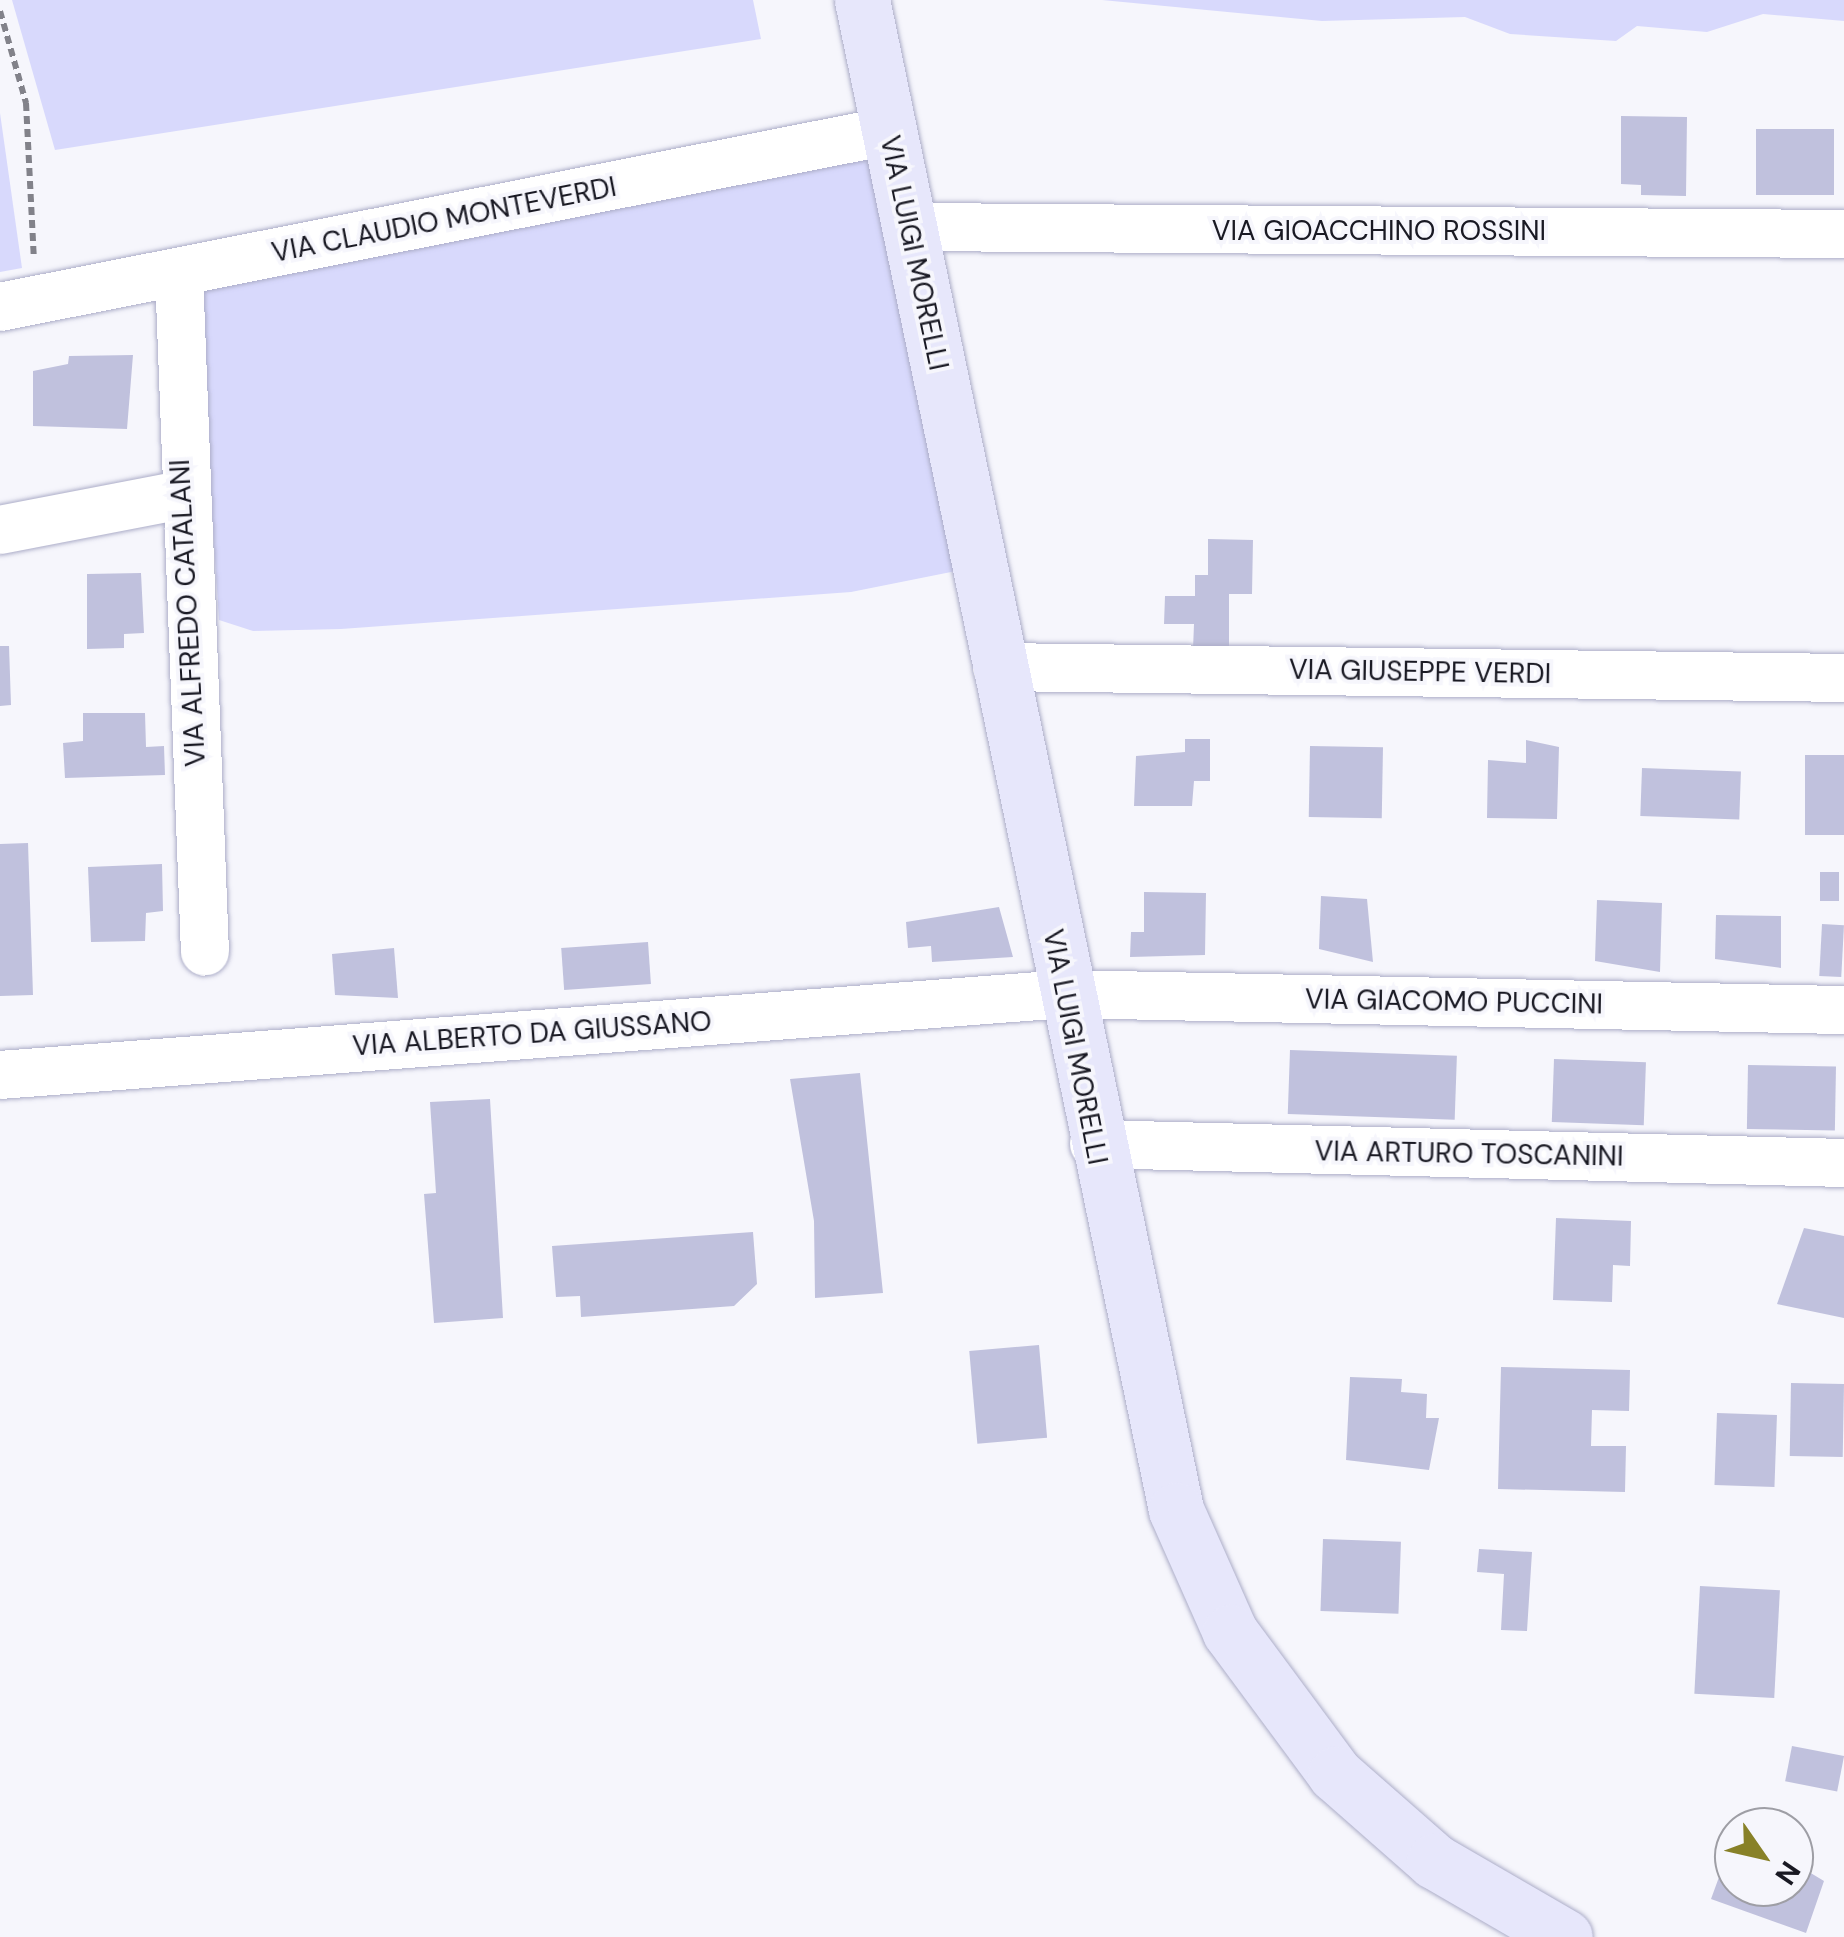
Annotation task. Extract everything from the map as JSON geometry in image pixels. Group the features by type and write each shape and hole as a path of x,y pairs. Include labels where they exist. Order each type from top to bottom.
{"main road":[{"name":"VIA LUIGI MORELLI","path":"862,0 888,131 913,227 996,667 1163,1468 1230,1632 1296,1729 1366,1804 1470,1886 1565,1937"}],"street":[{"name":"VIA CLAUDIO MONTEVERDI","path":"18,304 888,131"},
{"name":"VIA GIOACCHINO ROSSINI","path":"913,227 1844,234"},
{"name":"VIA ALFREDO CATALANI","path":"179,272 181,495 205,952"},
{"path":"0,530 181,495"},
{"name":"VIA GIUSEPPE VERDI","path":"996,667 1844,678"},
{"name":"VIA GIACOMO PUCCINI","path":"1064,994 1844,1010"},
{"name":"VIA ALBERTO DA GIUSSANO","path":"0,1074 1064,994"},
{"name":"VIA ARTURO TOSCANINI","path":"1094,1144 1844,1163"}],"path":[{"path":"0,11 26,103 18,304"}],"shaded area":[{"path":"12,0 753,0 761,39 55,150"},
{"path":"1102,0 1844,0 1844,21 1763,14 1707,32 1637,26 1616,41 1510,34 1465,17 1322,21"},
{"path":"0,113 22,268 0,272"},
{"path":"876,157 966,569 851,592 341,629 253,631 219,620 198,297 205,283"}],"building":[{"path":"1621,116 1687,117 1686,196 1641,195 1641,185 1621,184"},
{"path":"1756,129 1834,129 1834,195 1756,195"},
{"path":"133,355 127,429 33,426 33,371 68,364 69,356"},
{"path":"1208,539 1253,540 1252,594 1229,594 1229,650 1193,649 1194,624 1164,624 1165,596 1195,596 1195,575 1208,575"},
{"path":"141,573 144,633 124,634 124,648 87,649 87,574"},
{"path":"0,646 9,646 11,705 0,706"},
{"path":"83,713 145,713 146,747 164,746 165,775 65,778 63,743 83,741"},
{"path":"1185,739 1210,739 1210,781 1194,781 1192,806 1134,806 1136,756 1185,752"},
{"path":"1526,740 1559,747 1557,819 1487,818 1488,760 1526,763"},
{"path":"1310,746 1383,747 1382,818 1309,817"},
{"path":"1805,755 1844,755 1844,835 1805,835"},
{"path":"1642,768 1741,771 1739,819 1640,816"},
{"path":"28,843 33,995 0,996 0,844"},
{"path":"162,864 163,911 146,913 145,941 91,942 88,867"},
{"path":"1820,872 1839,872 1839,901 1820,901"},
{"path":"1144,892 1206,893 1205,955 1130,957 1131,932 1144,932"},
{"path":"1321,896 1367,899 1373,962 1319,949"},
{"path":"1597,900 1662,903 1660,972 1595,961"},
{"path":"999,907 1013,957 932,962 931,946 908,948 906,922"},
{"path":"1716,915 1781,916 1781,968 1715,959"},
{"path":"1822,924 1844,925 1841,977 1819,976"},
{"path":"648,942 651,984 564,990 561,948"},
{"path":"394,948 398,998 335,995 332,954"},
{"path":"1290,1050 1457,1056 1455,1120 1288,1114"},
{"path":"1554,1059 1646,1062 1644,1125 1552,1122"},
{"path":"1748,1065 1836,1067 1835,1131 1747,1129"},
{"path":"860,1073 883,1293 815,1298 814,1221 790,1079"},
{"path":"490,1099 503,1318 434,1323 424,1194 436,1193 430,1102"},
{"path":"1556,1218 1631,1221 1630,1266 1613,1265 1612,1302 1553,1300"},
{"path":"1804,1228 1844,1236 1844,1318 1777,1304"},
{"path":"753,1232 757,1284 734,1306 581,1317 580,1296 556,1297 552,1246"},
{"path":"1039,1345 1047,1438 977,1444 969,1351"},
{"path":"1501,1367 1630,1370 1629,1411 1592,1410 1591,1446 1626,1446 1625,1492 1498,1489"},
{"path":"1350,1377 1402,1379 1401,1392 1427,1394 1426,1418 1439,1418 1429,1470 1346,1460"},
{"path":"1791,1383 1844,1384 1843,1457 1790,1456"},
{"path":"1717,1413 1777,1415 1774,1487 1714,1485"},
{"path":"1323,1539 1401,1542 1398,1614 1320,1611"},
{"path":"1479,1549 1532,1552 1527,1631 1501,1630 1504,1574 1477,1572"},
{"path":"1700,1586 1780,1590 1774,1698 1694,1694"},
{"path":"1792,1746 1844,1756 1837,1791 1785,1781"},
{"path":"1814,1875 1824,1881 1806,1933 1733,1907 1814,1907"}]}
